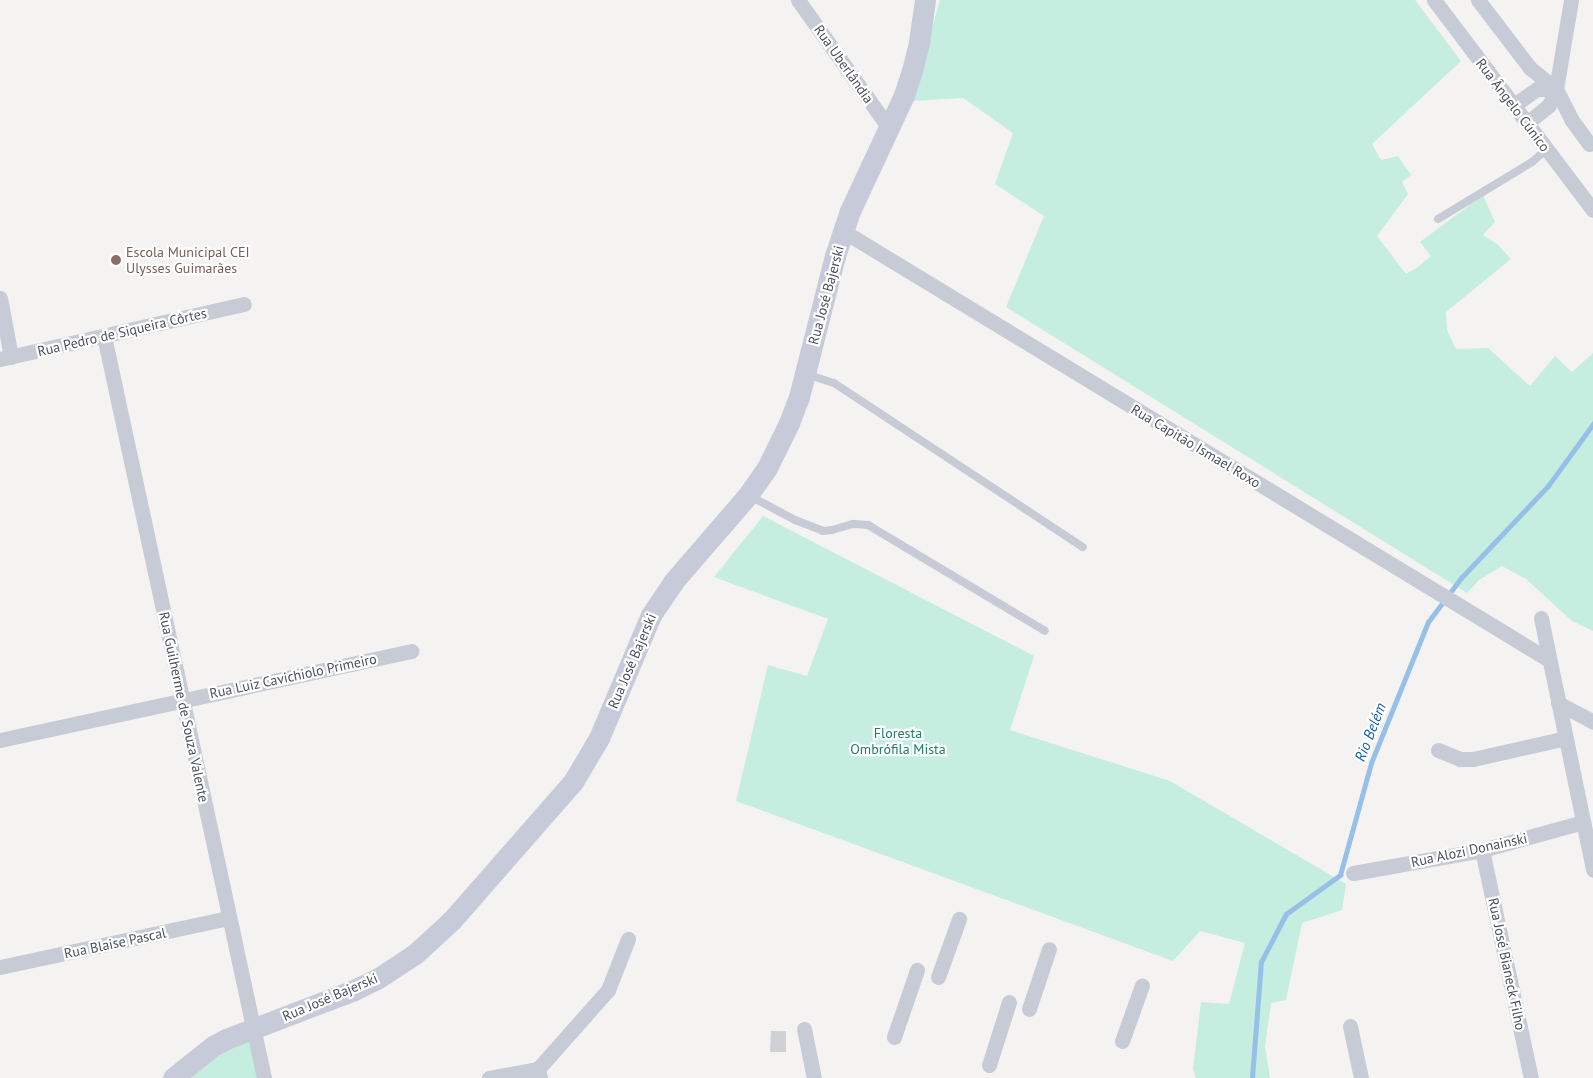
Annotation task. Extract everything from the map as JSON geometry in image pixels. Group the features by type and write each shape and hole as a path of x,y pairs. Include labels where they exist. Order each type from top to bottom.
{"main road":[{"name":"Rua José Bajerski","path":"173,1078 213,1046 253,1028 326,1001 377,979 415,954 452,920 573,782 599,738 651,615 673,582 748,495 767,468 789,423 805,374 843,230 858,192 889,128 912,71 920,42 925,0"}],"street":[{"name":"Rua Uberlândia","path":"798,0 889,128"},
{"name":"Rua Ângelo Cúnico","path":"1434,0 1593,210"},
{"path":"1478,0 1530,68 1556,89 1571,119 1590,144"},
{"path":"1527,123 1549,105 1556,89 1571,0"},
{"path":"1514,106 1537,89 1556,89"},
{"name":"Rua Capitão Ismael Roxo","path":"843,230 1549,660"},
{"path":"0,298 6,358"},
{"name":"Rua Pedro de Siqueira Côrtes","path":"6,358 244,304"},
{"name":"Rua Guilherme de Souza Valente","path":"104,336 264,1078"},
{"path":"1540,618 1593,870"},
{"name":"Rua Luiz Cavichiolo Primeiro","path":"0,740 411,651"},
{"path":"1558,703 1593,722"},
{"path":"1438,750 1460,759 1472,759 1566,738"},
{"name":"Rua Alozi Donainski","path":"1353,874 1482,850 1583,822"},
{"name":"Rua José Bianeck Filho","path":"1482,850 1531,1078"},
{"name":"Rua Blaise Pascal","path":"0,967 229,918"},
{"path":"938,977 959,919"},
{"path":"489,1078 539,1073 605,995 628,939"},
{"path":"1029,1009 1049,949"},
{"path":"894,1036 917,970"},
{"path":"1122,1041 1142,986"},
{"path":"989,1065 1009,1002"},
{"path":"1350,1026 1361,1078"},
{"path":"804,1028 814,1078"}],"lane":[{"path":"1438,219 1532,162 1547,149"},
{"path":"805,374 834,383 1084,547"},
{"path":"748,495 795,520 823,531 853,524 868,525 1045,631"}],"green space":[{"path":"940,0 1415,0 1461,61 1372,144 1381,160 1398,156 1411,175 1402,182 1408,194 1377,236 1406,274 1431,256 1420,242 1483,195 1495,222 1483,235 1497,244 1511,259 1446,312 1447,330 1456,349 1488,348 1530,386 1555,356 1572,372 1593,353 1593,631 1572,621 1526,579 1502,566 1479,580 1467,593 1006,307 1044,216 995,184 1013,133 963,98 911,101"},
{"name":"Floresta Ombrófila Mista","path":"763,516 1034,656 1010,730 1170,781 1346,884 1342,910 1302,923 1286,1000 1271,1003 1265,1047 1270,1078 1196,1078 1193,1069 1201,1002 1229,1004 1245,943 1200,931 1173,961 736,801 768,665 807,676 828,619 714,577"},
{"path":"249,1036 258,1078 184,1078 199,1065"}],"building":[{"path":"771,1031 786,1031 786,1052 770,1052"}],"waterway":[{"name":"Rio Belém","path":"1252,1078 1261,962 1286,914 1340,875 1371,763 1428,622 1461,578 1548,486 1593,424"}],"place":[{"name":"Escola Municipal CEI Ulysses Guimarães","path":"116,260"}]}
